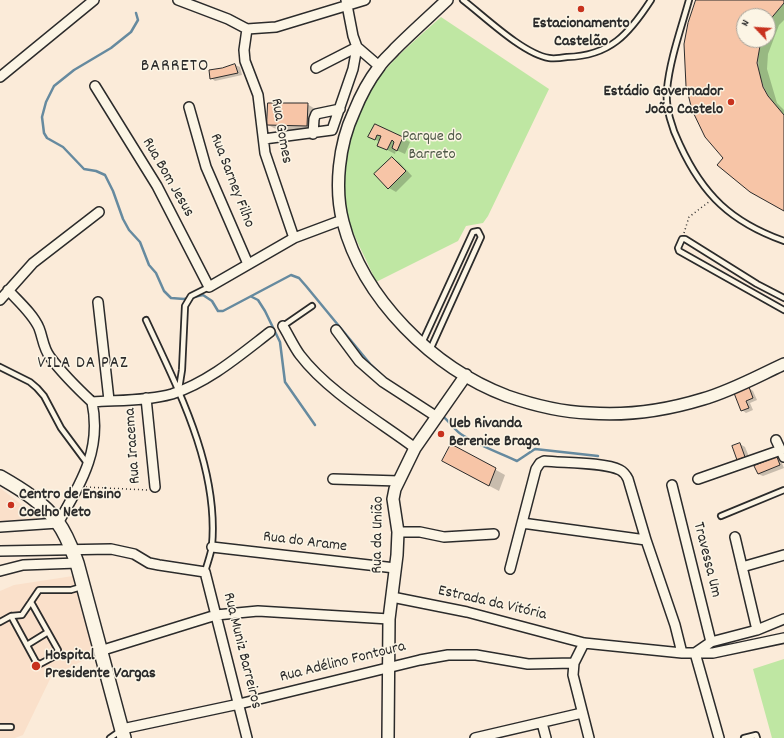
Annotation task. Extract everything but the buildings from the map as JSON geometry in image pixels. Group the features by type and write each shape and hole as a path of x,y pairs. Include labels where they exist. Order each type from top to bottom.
{"main road":[{"path":"0,476 33,499 58,523 72,550 77,563 123,734"}],"street":[{"path":"0,78 94,0"},
{"path":"183,1 228,19 247,29 276,27 346,2 365,0"},
{"path":"447,0 379,66 353,113 343,147 339,181 342,220 359,265 393,314 426,346 466,375 507,396 532,404 569,412 611,414 657,411 705,398 784,364"},
{"path":"346,2 353,36 357,47 379,66"},
{"name":"Rua Gomes","path":"247,29 244,50 245,61 258,95 268,163 294,238"},
{"path":"316,68 357,47"},
{"path":"264,138 313,134 332,130 353,69 357,47"},
{"name":"Rua Bom Jesus","path":"95,86 157,186 209,287"},
{"name":"Rua Sarney Filho","path":"189,107 206,167 248,264"},
{"path":"313,134 314,119 316,114 340,109"},
{"path":"0,300 33,263 99,212"},
{"path":"209,287 294,238 342,220"},
{"path":"0,527 58,523 78,487 88,463 94,445 96,428 92,402 78,389 50,357 45,349 39,328 34,319 8,290"},
{"path":"98,302 109,400"},
{"path":"283,326 300,355 314,370 376,422 415,448"},
{"path":"336,330 359,361 383,382 439,414"},
{"path":"92,402 146,398 179,391 206,378 227,365 270,332"},
{"name":"Rua da União","path":"388,738 389,619 398,532 393,499 398,481 415,448 466,375"},
{"name":"Rua Iracema","path":"146,398 155,487"},
{"path":"698,478 782,454 776,440"},
{"path":"510,569 536,469 540,464 544,462 598,466 620,470 626,475 675,625 682,653"},
{"path":"333,479 398,481"},
{"name":"Travessa Um","path":"672,485 711,642"},
{"path":"522,523 646,540"},
{"path":"398,532 420,532 444,537 494,534"},
{"path":"735,537 757,630"},
{"name":"Rua do Arame","path":"212,546 395,568"},
{"path":"0,551 111,549 134,554 149,563 205,572"},
{"path":"742,567 784,555"},
{"path":"0,571 23,565 77,563"},
{"name":"Rua Muniz Barreiros","path":"205,572 247,738"},
{"name":"Estrada da Vitória","path":"392,597 467,612 584,643 682,653 713,653 784,638"},
{"path":"100,651 216,615 258,611 389,619"},
{"path":"719,738 694,653 711,642 757,630 784,619"},
{"path":"584,643 574,663 573,675 589,738"},
{"name":"Rua Adélino Fontoura","path":"123,734 238,704 420,660 462,654 528,664 574,663"},
{"path":"475,738 496,736 582,713"},
{"path":"542,723 546,738"}],"lane":[{"path":"463,0 513,40 531,51 548,58 592,55 613,45 634,25 650,0"},
{"path":"689,0 673,57 666,90 668,108 675,135 696,177 713,199 739,219 770,236 784,241"},
{"path":"473,232 478,232 481,237 426,346 473,232"},
{"path":"784,298 757,284 685,239 682,239 678,251 784,310"},
{"path":"179,391 185,306 191,296 209,287"},
{"path":"283,326 312,306"},
{"path":"146,320 179,391 208,479 212,501 212,546 205,572"},
{"path":"0,367 30,382 37,388 44,396 61,428 88,463"},
{"path":"721,516 784,490"},
{"path":"0,622 11,616 22,615 37,592 42,589 71,590 83,586"},
{"path":"11,616 38,663 55,656 58,650 31,602"},
{"path":"27,645 48,632"},
{"path":"0,727 11,727"},
{"path":"110,738 123,734"},
{"path":"744,738 756,735 757,738"}],"path":[{"path":"682,239 690,218 713,199"},
{"name":"Rua Iracema","path":"78,487 152,490 155,487"}],"shaded area":[{"name":"Centro de Ensino Coelho Neto","path":"0,488 4,491 39,518 0,521"},
{"name":"Hospital Presidente Vargas","path":"73,576 94,655 51,677 23,735 15,738 0,738 0,591 14,585"}],"green space":[{"path":"784,3 784,115 770,99 765,90 759,71 758,61 760,48 776,48 776,12"},
{"name":"Parque do Barreto","path":"441,17 549,89 488,216 483,223 466,226 458,241 376,282 348,218 344,181 350,143 362,106 371,89 382,74 403,51"},
{"path":"784,659 784,738 772,738 753,669"}],"waterway":[{"path":"136,13 138,20 131,32 111,48 74,70 54,86 46,102 42,117 44,133 47,138 63,147 84,169 96,171 105,175 113,191 123,219 129,230 140,242 149,265 156,273 164,291 171,298 184,299 203,295 212,301 218,311 223,311 291,275 299,278 371,365 388,381"},
{"path":"252,297 258,300 265,311 280,342 285,382 315,425"},
{"path":"441,415 461,434 517,461 535,449 598,456"}],"place":[{"name":"Estacionamento Castelão","path":"581,9"},
{"name":"Estádio Governador João Castelo","path":"731,102"},
{"name":"Ueb Rivanda Berenice Braga","path":"441,434"},
{"name":"Centro de Ensino Coelho Neto","path":"11,505"},
{"name":"Hospital Presidente Vargas","path":"36,666"}],"district":[{"name":"BARRETO","path":"175,68"},
{"name":"VILA DA PAZ","path":"83,365"}]}
